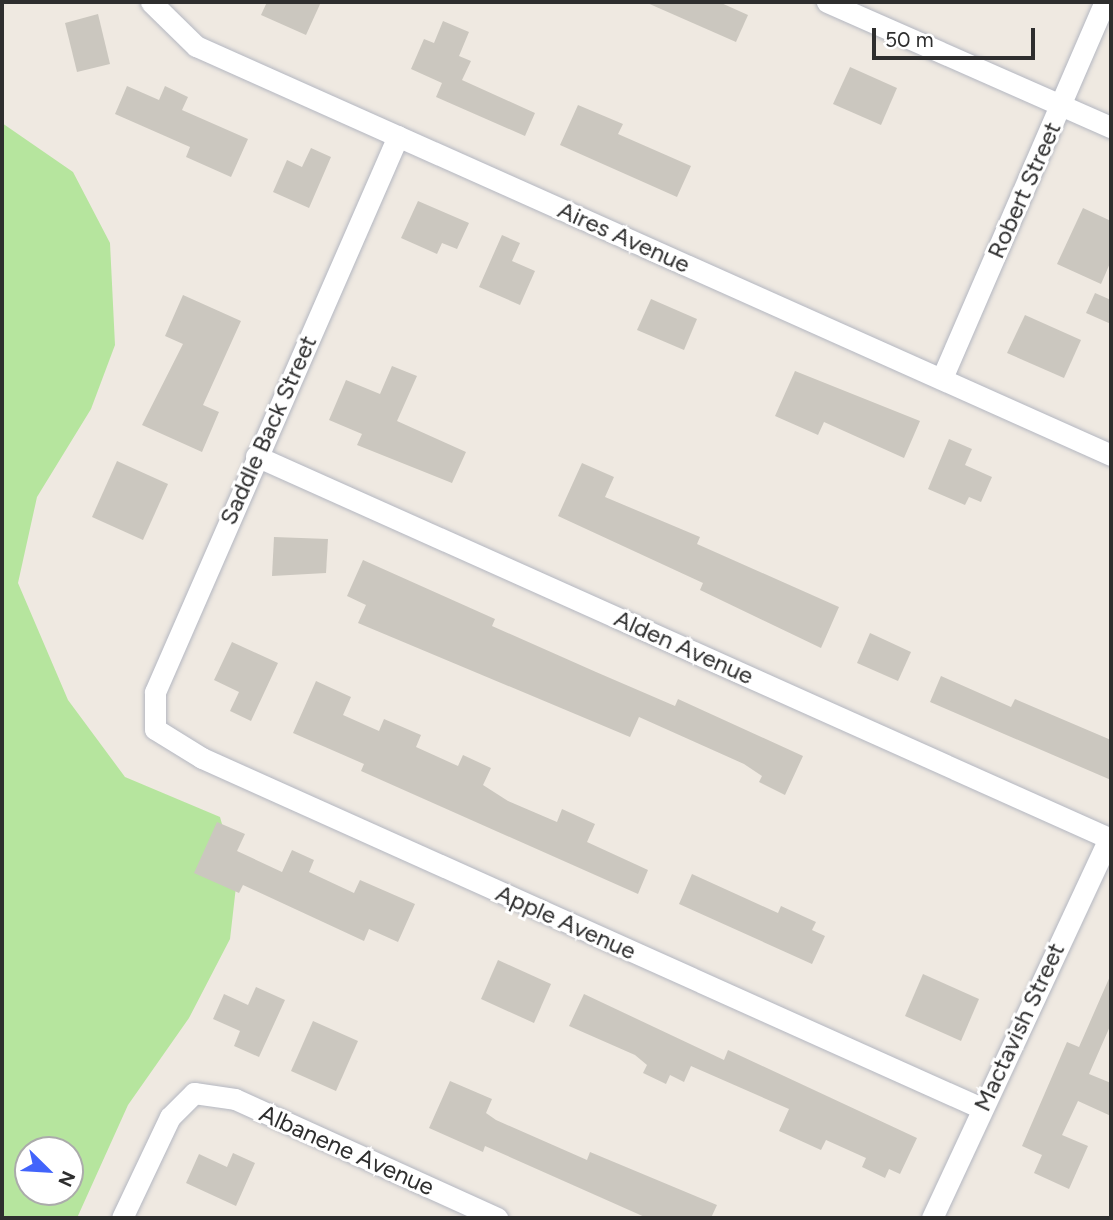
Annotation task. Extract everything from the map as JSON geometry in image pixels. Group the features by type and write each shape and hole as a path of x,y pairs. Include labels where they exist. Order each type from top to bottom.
{"street":[{"name":"Aires Avenue","path":"151,2 196,46 1111,455"},
{"path":"827,2 1111,127"},
{"name":"Robert Street","path":"942,379 1105,2"},
{"name":"Saddle Back Street","path":"155,729 155,692 398,136"},
{"name":"Alden Avenue","path":"256,456 1110,838"},
{"name":"Apple Avenue","path":"155,729 202,758 981,1108"},
{"name":"Mactavish Street","path":"932,1218 981,1108 1110,838"},
{"name":"Albanene Avenue","path":"122,1218 170,1116 194,1093 235,1099 497,1218"}],"green space":[{"path":"2,123 73,172 110,243 115,345 91,409 37,497 18,583 68,700 125,777 220,817 237,878 230,939 189,1018 128,1105 84,1202 84,1136 14,1136 14,1206 82,1206 77,1218 2,1218"}],"building":[{"path":"267,2 321,2 306,35 261,15"},
{"path":"645,2 719,2 748,15 736,42"},
{"path":"98,14 110,64 77,72 65,23"},
{"path":"443,21 469,32 459,56 471,61 462,80 535,113 525,136 436,97 442,83 411,69 424,39 434,43"},
{"path":"850,67 897,88 881,125 833,104"},
{"path":"127,86 159,100 165,86 188,97 182,110 248,139 231,177 186,157 190,147 115,114"},
{"path":"578,105 623,124 618,134 691,166 677,197 560,145"},
{"path":"311,148 331,157 309,208 273,192 287,160 302,167"},
{"path":"418,201 469,223 457,249 442,243 437,254 401,238"},
{"path":"1083,208 1111,221 1111,261 1101,284 1057,264"},
{"path":"502,235 520,243 512,261 535,271 520,305 479,287"},
{"path":"1095,293 1111,300 1111,324 1086,313"},
{"path":"183,295 241,321 203,405 219,412 202,452 142,425 183,344 165,336"},
{"path":"651,299 697,319 684,350 637,330"},
{"path":"1025,315 1081,340 1064,378 1007,353"},
{"path":"392,366 417,376 397,421 466,452 452,483 357,445 362,434 329,420 346,380 380,394"},
{"path":"795,371 920,421 904,458 824,422 818,435 775,416"},
{"path":"949,439 972,449 965,465 992,477 981,502 969,497 965,505 928,489"},
{"path":"117,461 168,484 143,540 92,517"},
{"path":"582,463 614,477 605,497 700,537 697,544 839,607 821,648 700,590 703,583 558,516"},
{"path":"274,537 328,539 326,573 272,576"},
{"path":"363,560 495,619 492,626 675,706 678,699 803,756 785,795 759,782 762,776 744,764 639,717 630,737 358,623 366,605 347,596"},
{"path":"870,633 911,652 898,681 857,663"},
{"path":"232,642 278,663 251,721 230,711 239,692 214,680"},
{"path":"941,676 1011,707 1015,699 1111,740 1111,780 930,702"},
{"path":"316,681 351,697 343,715 379,731 384,719 421,735 416,747 458,766 463,755 491,768 483,785 508,801 557,822 562,809 595,824 587,842 648,870 638,894 361,771 364,764 293,733"},
{"path":"217,822 245,834 237,851 282,872 292,850 314,860 309,872 354,893 360,880 415,904 398,942 369,929 364,941 243,885 239,893 194,873"},
{"path":"692,874 778,913 781,906 816,922 812,930 825,936 812,964 679,904"},
{"path":"498,960 551,984 534,1023 481,999"},
{"path":"923,974 979,999 961,1041 905,1016"},
{"path":"1111,974 1111,1024 1089,1074 1111,1083 1111,1116 1078,1101 1062,1135 1088,1146 1069,1189 1034,1173 1042,1155 1022,1146 1067,1042 1079,1047"},
{"path":"256,987 285,1000 259,1057 234,1046 240,1031 213,1019 224,994 248,1005"},
{"path":"584,994 724,1060 728,1050 917,1138 900,1174 889,1169 885,1178 862,1167 866,1158 826,1140 821,1150 779,1131 789,1109 691,1066 684,1082 670,1075 666,1084 643,1073 647,1065 635,1055 569,1026"},
{"path":"313,1021 358,1041 336,1091 291,1071"},
{"path":"450,1081 492,1099 486,1113 496,1120 587,1160 590,1152 717,1205 711,1218 647,1218 485,1146 483,1152 429,1128"},
{"path":"233,1153 255,1163 236,1206 186,1183 199,1154 227,1167"}]}
